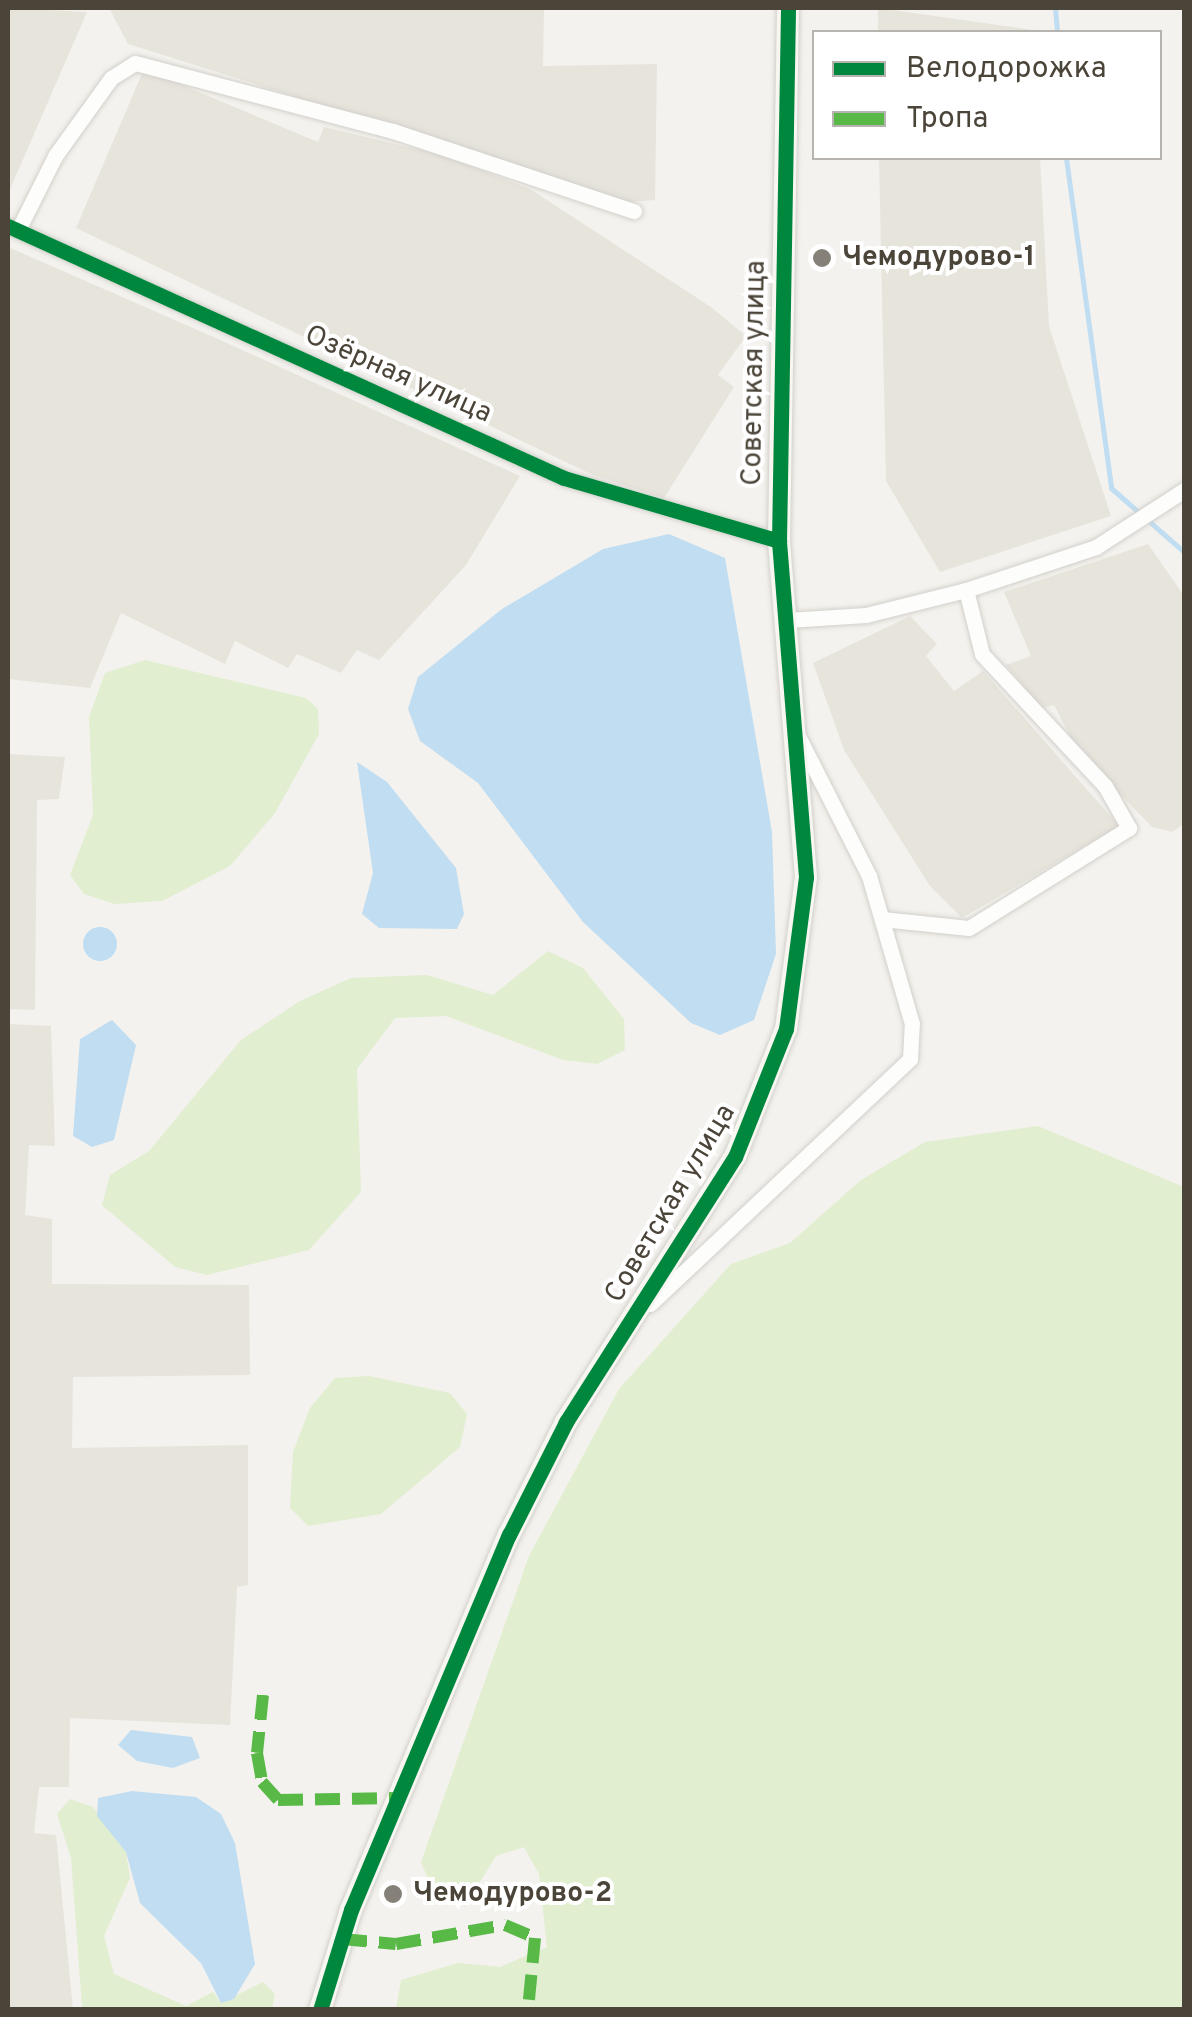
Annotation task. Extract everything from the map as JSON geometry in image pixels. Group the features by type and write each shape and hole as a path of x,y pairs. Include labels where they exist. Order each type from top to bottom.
{"street":[{"name":"Советская улица","path":"320,2008 350,1910 509,1535 629,1322 736,1157 786,1030 806,877 798,734 779,540 788,8"},
{"path":"13,228 64,142 111,78 135,63 393,131 634,211"},
{"name":"Озёрная улица","path":"13,228 564,478 779,540"},
{"path":"786,620 866,615 966,590 1133,529 1150,521 1184,490"},
{"path":"882,920 968,928 1129,828 1105,786 982,654 966,590"},
{"path":"629,1322 887,1090 910,1059 912,1024 882,920 834,798 798,734"}],"shaded area":[{"path":"8,8 87,12 8,194"},
{"path":"109,8 544,8 543,66 657,64 655,200 629,202 128,44"},
{"path":"878,8 1033,30 878,30"},
{"path":"144,69 318,142 324,127 441,155 530,189 711,307 746,336 718,375 734,387 664,498 593,475 76,228"},
{"path":"879,160 1040,160 1049,326 1111,516 940,572 886,481"},
{"path":"8,247 520,476 466,565 379,660 357,650 341,673 297,654 288,668 235,641 225,664 121,613 90,688 8,679"},
{"path":"1148,544 1184,596 1184,824 1172,832 1152,827 1078,751 1054,705 1042,708 1006,665 1031,656 1004,592"},
{"path":"910,616 937,644 926,656 954,691 983,671 1119,826 962,918 930,886 844,750 813,663"},
{"path":"8,754 65,757 59,799 37,800 35,1010 8,1009"},
{"path":"8,1024 51,1026 55,1146 29,1145 25,1215 52,1219 52,1284 249,1285 250,1375 73,1377 72,1448 248,1445 248,1585 237,1587 230,1725 70,1718 69,1787 39,1787 34,1833 56,1835 73,2009 8,2009"}],"green space":[{"path":"145,660 306,698 318,709 319,734 275,813 230,866 162,901 115,904 84,894 70,875 93,815 89,717 105,673"},
{"path":"548,951 583,968 624,1019 625,1050 597,1064 563,1060 446,1016 395,1018 357,1069 361,1192 309,1250 207,1275 175,1267 102,1205 110,1175 149,1151 241,1040 300,1001 351,978 427,975 493,995"},
{"path":"1038,1126 1184,1187 1184,2009 396,2009 401,1980 458,1963 500,1967 547,1947 539,1874 524,1847 496,1856 465,1906 434,1893 421,1862 529,1556 619,1389 731,1264 790,1243 861,1180 925,1142"},
{"path":"369,1376 450,1393 467,1414 460,1447 381,1514 308,1526 290,1508 293,1452 310,1408 335,1378"},
{"path":"70,1799 93,1807 126,1852 130,1878 104,1936 114,1974 186,2006 213,1992 221,2003 263,1982 275,1994 272,2009 82,2007 71,1858 57,1814"}],"water":[{"path":"669,534 725,558 772,832 776,954 754,1020 720,1035 691,1023 583,922 478,783 420,741 408,709 418,677 502,609 603,549"},
{"path":"357,762 387,782 456,868 464,914 457,929 379,928 362,914 373,873"},
{"path":"100,927 112,932 117,944 112,956 100,961 88,956 83,944 88,932"},
{"path":"112,1020 136,1045 114,1140 92,1147 73,1136 80,1039"},
{"path":"131,1730 192,1737 200,1758 173,1768 137,1761 118,1745"},
{"path":"132,1791 196,1797 221,1814 235,1843 255,1964 234,1999 221,2003 201,1963 140,1903 126,1852 97,1816 98,1798"}],"waterway":[{"path":"1055,8 1057,30"},
{"path":"1066,160 1111,488 1184,552"}],"marked path":[{"path":"263,1695 257,1753 262,1782 278,1800 398,1798"},
{"path":"342,1939 396,1944 505,1925 535,1938 528,2010"}],"cycle path":[{"path":"320,2010 351,1910 509,1535 566,1422 735,1157 786,1029 806,877 779,541 788,8"},
{"path":"8,226 564,478 779,541"}],"place":[{"name":"Чемодурово-1","path":"822,258"},
{"name":"Чемодурово-2","path":"393,1894"}]}
